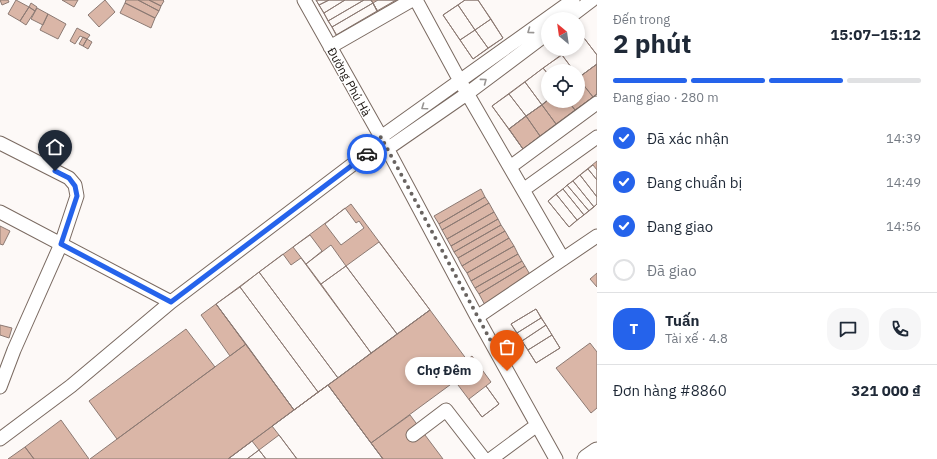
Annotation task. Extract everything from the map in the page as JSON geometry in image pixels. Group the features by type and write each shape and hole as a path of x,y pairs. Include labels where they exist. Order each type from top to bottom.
{"highway":[{"path":"587,459 597,452"}],"street":[{"name":"Đường Phú Hà","path":"304,0 381,137 477,317 556,459"},
{"path":"330,47 412,0"},
{"path":"416,0 460,81 563,259"},
{"path":"1,435 71,386 171,302 369,152 381,137 573,0"},
{"path":"576,12 592,0"},
{"path":"369,152 387,149 468,93 541,38"},
{"path":"510,167 597,104"},
{"path":"523,190 597,137"},
{"path":"0,143 69,178 75,186 77,196 61,244 14,350 0,387"},
{"path":"0,212 171,302"},
{"path":"477,317 597,236"},
{"path":"413,435 446,410 484,459"},
{"path":"492,459 537,425"}],"building":[{"path":"0,0 8,0 9,2 2,5"},
{"path":"16,0 29,7 20,21 8,14"},
{"path":"62,0 78,0 74,7"},
{"path":"105,0 115,12 99,27 88,15"},
{"path":"126,0 138,0 159,11 155,18 125,3"},
{"path":"138,0 149,0 161,6 159,11"},
{"path":"149,0 163,0 164,1 161,6"},
{"path":"316,0 329,0 319,5"},
{"path":"316,0 371,0 383,20 342,44"},
{"path":"329,0 345,0 324,13 319,5"},
{"path":"345,0 364,0 328,21 324,13"},
{"path":"364,0 371,0 373,3 332,27 328,21"},
{"path":"371,0 409,0 383,20"},
{"path":"378,0 396,0 377,11 373,3"},
{"path":"465,0 478,0 491,19 475,30 458,5"},
{"path":"465,0 478,0 503,38 473,59 443,15"},
{"path":"31,3 37,7 35,11 29,7"},
{"path":"125,3 155,18 151,28 120,13"},
{"path":"373,3 377,11 336,35 332,27"},
{"path":"458,5 475,30 460,40 443,15"},
{"path":"29,7 35,11 26,25 20,21"},
{"path":"37,8 48,14 43,25 31,19"},
{"path":"48,14 66,24 58,39 40,30"},
{"path":"491,19 503,38 488,48 475,30"},
{"path":"77,28 90,35 87,39 80,36 75,44 70,41"},
{"path":"475,30 488,48 473,59 460,40"},
{"path":"83,37 87,39 83,46 79,44"},
{"path":"87,39 92,42 88,49 83,46"},
{"path":"585,39 597,55 597,64 585,73 585,64 569,64 563,56 585,56"},
{"path":"585,39 597,55 597,94 585,103 585,64 549,64 560,56 585,56"},
{"path":"563,56 569,64 549,64"},
{"path":"597,64 597,94 593,97 585,87 585,73"},
{"path":"597,64 597,94 585,103 585,73"},
{"path":"541,70 541,108 578,108 523,149 492,106"},
{"path":"541,70 541,104 525,82"},
{"path":"525,82 541,106 526,116 509,94"},
{"path":"585,87 593,97 585,103"},
{"path":"509,94 526,116 509,129 492,106"},
{"path":"541,105 541,108 578,108 523,149 509,129"},
{"path":"541,106 541,108 544,108 556,124 540,136 526,116"},
{"path":"544,108 573,108 575,110 556,124"},
{"path":"526,116 540,136 523,149 509,129"},
{"path":"597,161 597,204 569,227 548,201"},
{"path":"593,165 597,170 597,180 588,169"},
{"path":"588,169 597,180 597,197 580,175"},
{"path":"580,175 597,197 597,204 594,207 573,181"},
{"path":"573,181 594,207 589,211 567,185"},
{"path":"567,185 589,211 584,215 563,189"},
{"path":"481,189 485,197 439,224 434,216"},
{"path":"563,189 584,215 577,220 556,194"},
{"path":"556,194 577,220 569,227 548,201"},
{"path":"485,197 489,203 442,230 439,224"},
{"path":"489,203 494,212 447,239 442,230"},
{"path":"351,204 430,310 294,410 216,304"},
{"path":"345,208 356,223 359,221 364,228 341,245 325,224"},
{"path":"494,212 498,219 451,246 447,239"},
{"path":"498,219 501,225 454,252 451,246"},
{"path":"501,225 505,231 458,258 454,252"},
{"path":"0,226 10,231 3,245 0,244"},
{"path":"505,231 509,238 462,266 458,258"},
{"path":"310,235 322,251 306,264 293,247"},
{"path":"509,238 514,246 467,273 462,266"},
{"path":"379,242 430,310 397,334 346,266"},
{"path":"331,245 346,266 321,284 306,264"},
{"path":"514,246 518,254 471,281 467,273"},
{"path":"283,254 291,265 301,258 371,353 338,378 259,272"},
{"path":"518,254 522,261 475,288 471,281"},
{"path":"522,261 525,266 479,294 475,288"},
{"path":"346,266 397,334 371,353 321,284"},
{"path":"525,266 532,278 485,305 479,294"},
{"path":"259,272 338,378 318,392 240,287"},
{"path":"597,273 597,287 590,279"},
{"path":"240,287 318,392 294,410 216,304"},
{"path":"216,304 246,344 230,356 201,315"},
{"path":"536,309 541,318 517,333 511,324"},
{"path":"536,309 560,348 536,363 511,324"},
{"path":"430,310 473,368 371,443 328,385"},
{"path":"541,318 546,325 522,341 517,333"},
{"path":"0,325 12,328 9,338 0,335"},
{"path":"546,325 552,335 528,350 522,341"},
{"path":"186,329 215,367 117,439 89,401"},
{"path":"552,335 560,348 536,363 528,350"},
{"path":"590,343 597,352 597,408 591,413 556,368"},
{"path":"246,344 294,410 228,459 90,459"},
{"path":"472,356 491,382 486,386 499,404 482,417 455,381 473,368 467,360"},
{"path":"328,385 383,459 297,459 272,426"},
{"path":"328,385 383,459 228,459 252,441"},
{"path":"486,386 499,404 482,417 469,399"},
{"path":"410,415 443,459 383,459 371,443"},
{"path":"61,420 89,459 34,459 25,447"},
{"path":"279,435 297,459 266,459 259,450"},
{"path":"252,441 259,450 247,459 228,459"},
{"path":"25,447 34,459 8,459"},
{"path":"259,450 266,459 247,459"}],"way so far":[{"path":"367,154 381,137 507,371"}],"place":[{"name":"Chợ Đêm","path":"507,371"}],"route":[{"path":"55,171 69,178 75,186 77,196 61,244 171,302 367,154"}]}
